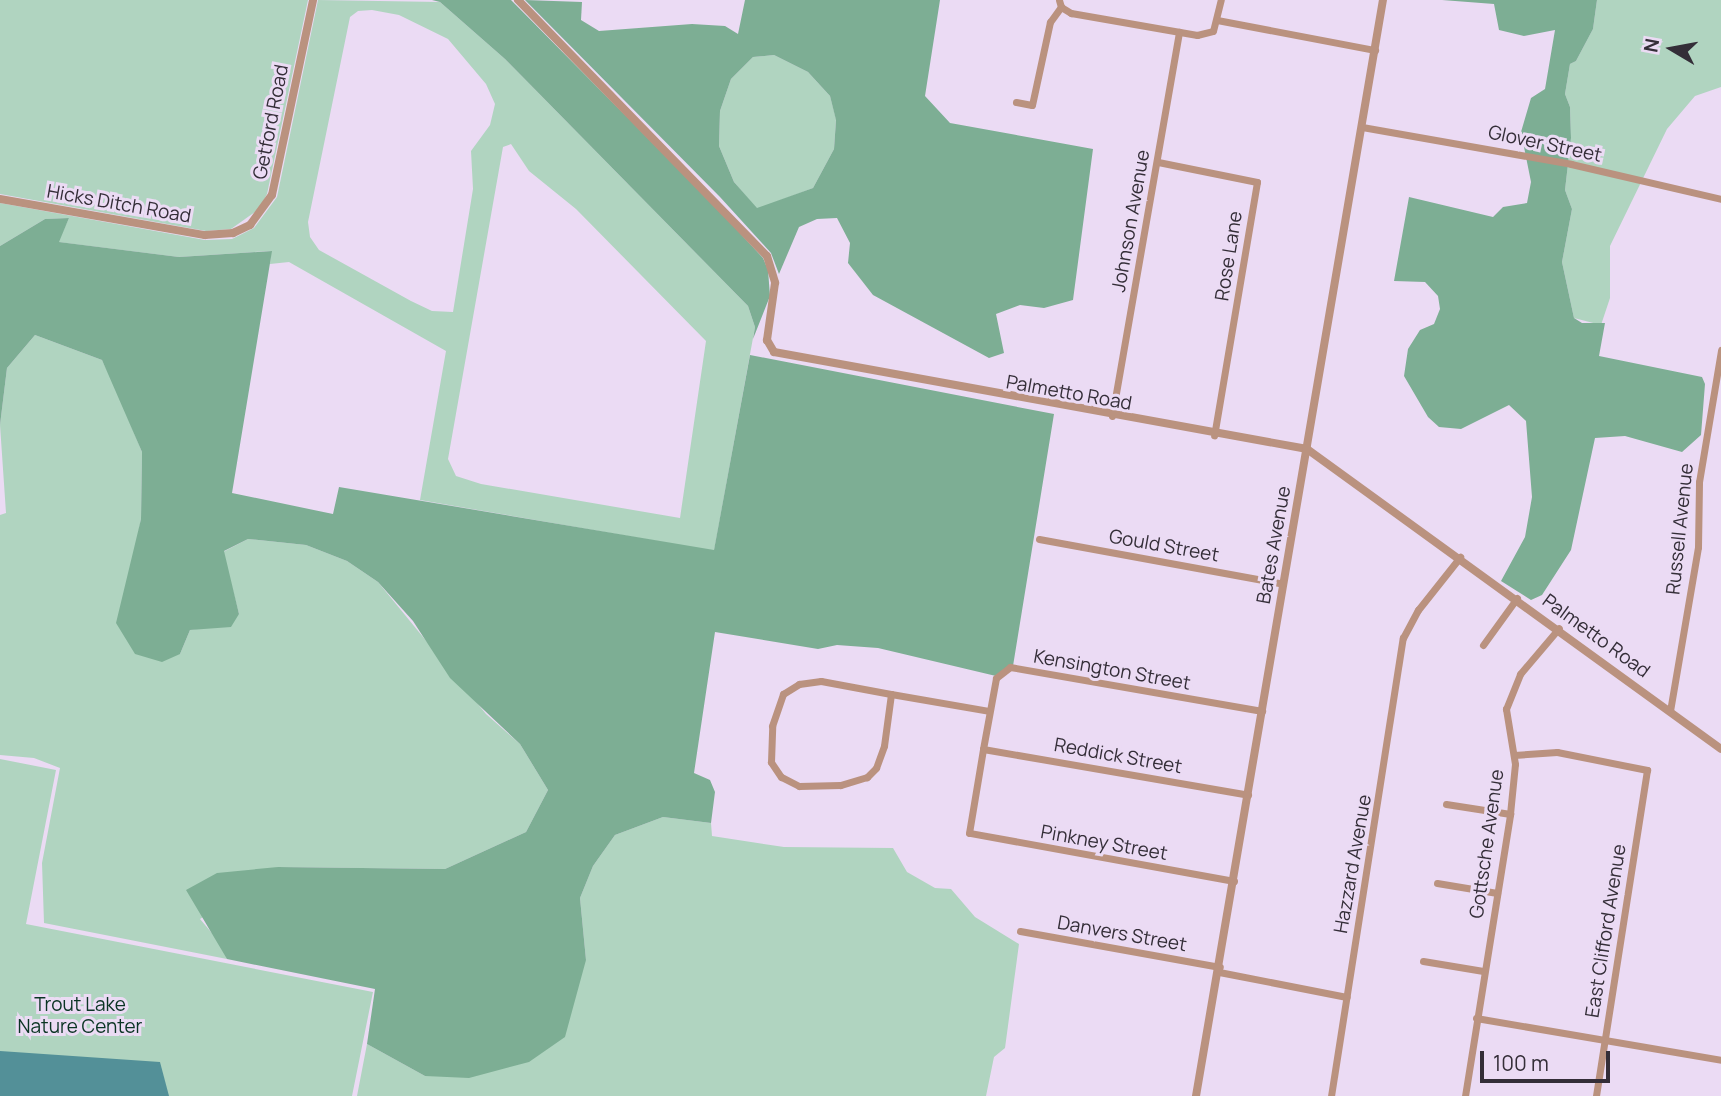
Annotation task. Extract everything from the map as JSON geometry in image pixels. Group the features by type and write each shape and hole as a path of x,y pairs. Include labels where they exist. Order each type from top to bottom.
{"street":[{"name":"Getford Road","path":"233,233 250,225 272,195 313,0"},
{"name":"Palmetto Road","path":"518,0 767,256 775,283 767,340 774,352 1214,435 1307,449 1559,628 1721,749"},
{"path":"1016,102 1032,105 1050,22 1060,4 1179,32 1209,34 1217,20 1221,0"},
{"name":"Bates Avenue","path":"1198,1096 1383,0"},
{"path":"1217,20 1375,50"},
{"name":"Johnson Avenue","path":"1112,416 1179,32"},
{"name":"Glover Street","path":"1362,127 1571,164 1721,199"},
{"name":"Rose Lane","path":"1157,162 1257,182 1214,435"},
{"name":"Hicks Ditch Road","path":"0,199 205,235 233,233"},
{"name":"Russell Avenue","path":"1670,711 1698,547 1699,482 1721,350"},
{"name":"Gould Street","path":"1039,539 1283,584"},
{"name":"Hazzard Avenue","path":"1331,1096 1403,638 1418,610 1460,557"},
{"path":"1483,645 1517,598"},
{"name":"Gottsche Avenue","path":"1476,1018 1510,814 1514,755 1506,722 1510,695 1520,674 1559,628"},
{"name":"Kensington Street","path":"969,833 996,678 1010,667 1262,711"},
{"path":"891,694 880,761 867,777 840,785 806,787 789,782 775,770 770,755 772,726 778,702 791,688 821,681 989,711"},
{"name":"Reddick Street","path":"983,750 1248,795"},
{"name":"East Clifford Avenue","path":"1514,755 1557,752 1647,770 1596,1096"},
{"path":"1446,804 1510,814"},
{"name":"Pinkney Street","path":"969,833 1234,881"},
{"path":"1437,883 1497,893"},
{"name":"Danvers Street","path":"1020,931 1347,997"},
{"path":"1423,961 1483,971"},
{"path":"1465,1096 1476,1018 1721,1060"}],"green space":[{"path":"0,0 308,0 267,194 259,209 231,229 206,231 0,194"},
{"path":"318,0 440,2 505,59 748,306 755,327 714,551 420,500 446,351 289,262 270,264 271,251 179,257 58,242 69,218 45,219 0,246 0,203 205,240 232,239 254,228 277,197","holes":["372,10 399,15 448,39 486,84 495,104 490,125 471,151 473,189 453,312 432,311 411,301 319,250 310,237 308,222 350,17 358,11","511,144 529,171 576,209 706,341 680,518 481,484 456,476 448,459 503,147"]},
{"path":"1597,0 1721,0 1721,87 1695,96 1667,129 1610,246 1610,298 1601,325 1574,318 1562,262 1572,209 1565,190 1571,138 1570,107 1565,94 1570,64 1576,61 1593,29"},
{"path":"774,55 808,72 830,96 836,119 834,149 813,188 757,209 734,182 719,146 720,111 731,79 753,57"},
{"path":"35,335 102,360 113,382 142,452 141,519 132,566 180,654 190,630 214,626 239,614 223,552 248,539 306,545 347,561 378,582 486,714 520,744 548,790 526,832 445,869 278,867 200,919 222,945 227,959 44,923 42,863 60,768 34,758 0,755 0,515 6,513 0,425 7,368"},
{"name":"Trout Lake Nature Center","path":"0,759 56,770 26,924 373,992 352,1096 0,1096"},
{"path":"663,817 711,823 712,836 784,847 893,848 907,872 935,888 951,889 975,917 1019,944 1005,1048 994,1057 986,1096 357,1096 367,1044 425,1076 586,960 580,898 593,866 615,835"}],"shaded area":[{"path":"432,0 511,0 712,203 763,258 768,270 770,296 753,339 755,327 748,306 505,59 440,2"},
{"path":"525,0 582,2 581,20 599,31 692,24 725,26 738,34 745,0 940,0 925,96 950,123 1093,149 1073,300 1044,308 1020,305 996,314 1004,353 989,358 873,295 848,263 850,243 837,218 817,219 799,227 779,274 771,253 720,197","holes":["774,55 808,72 830,96 836,120 834,149 813,188 757,208 734,182 719,146 720,111 731,79 753,57"]},
{"path":"1442,0 1597,0 1593,29 1576,61 1570,64 1565,94 1570,107 1571,138 1565,190 1572,209 1562,262 1574,318 1582,323 1605,323 1599,356 1702,377 1705,384 1701,435 1682,452 1625,436 1595,438 1571,550 1542,595 1531,600 1501,581 1525,537 1532,497 1526,421 1509,405 1461,429 1439,427 1428,417 1404,376 1408,349 1420,330 1434,324 1440,309 1438,296 1425,282 1394,281 1409,197 1493,217 1503,207 1527,203 1531,182 1521,132 1531,98 1545,89 1555,30 1524,36 1499,30 1494,4"},
{"path":"69,218 59,242 179,257 272,251 232,493 333,514 339,487 714,550 750,355 1054,414 1013,666 996,676 878,648 837,645 818,649 715,632 694,773 710,780 715,792 711,823 663,817 615,835 593,866 580,898 586,960 565,1037 529,1062 469,1078 425,1076 367,1044 375,989 227,959 186,890 217,873 278,867 445,869 526,832 548,790 520,744 450,678 413,621 378,582 347,561 306,545 248,539 224,551 239,614 231,627 190,630 180,654 162,662 135,654 116,623 141,519 142,452 102,360 35,335 7,368 0,425 0,246 45,219"},
{"path":"0,1051 160,1062 169,1096 0,1096"}]}
